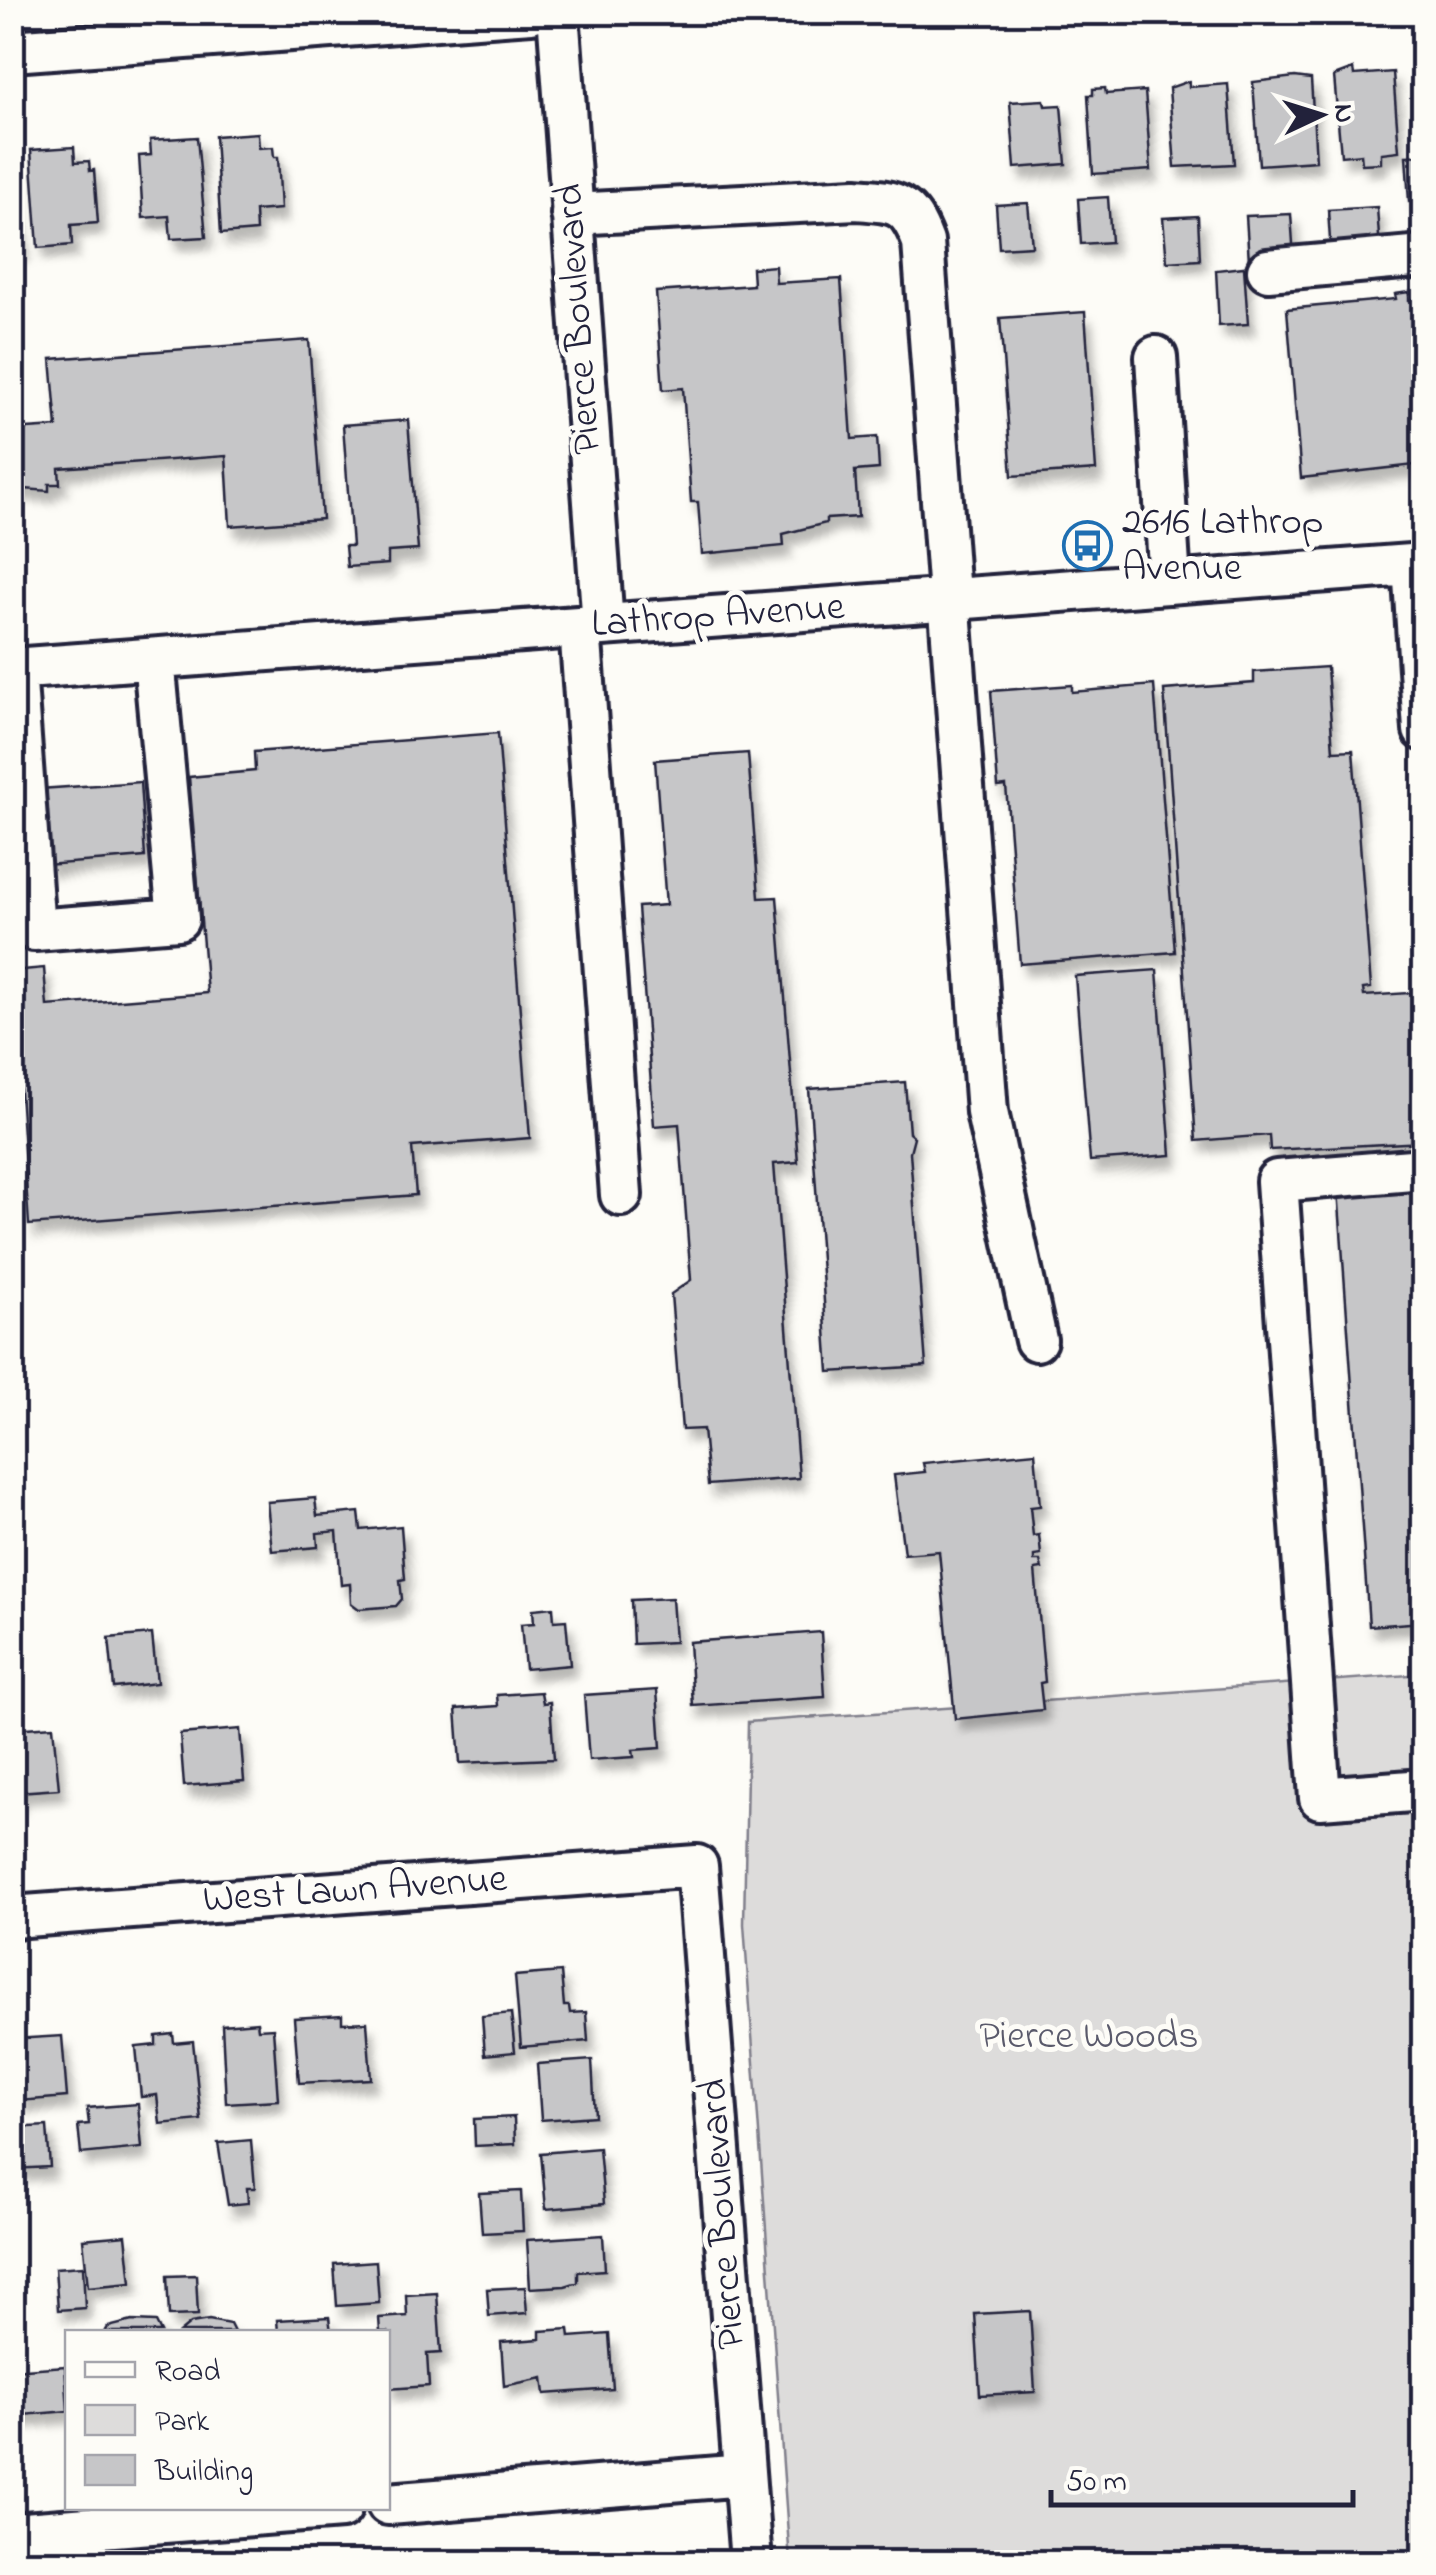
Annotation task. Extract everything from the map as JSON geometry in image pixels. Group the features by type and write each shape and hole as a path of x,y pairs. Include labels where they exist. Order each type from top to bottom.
{"street":[{"path":"12,51 531,12"},
{"name":"Pierce Boulevard","path":"558,12 572,214 621,1195"},
{"path":"572,214 856,199 892,201 912,215 922,242 987,1112 1036,1340"},
{"path":"1268,270 1424,256"},
{"path":"1156,357 1170,583"},
{"path":"1418,565 1424,730"},
{"name":"Lathrop Avenue","path":"14,669 1418,565"},
{"path":"14,669 34,930 178,919 154,658"},
{"path":"1424,1169 1277,1182 1320,1798 1424,1790"},
{"name":"Pierce Boulevard","path":"697,1866 750,2562"},
{"name":"West Lawn Avenue","path":"12,1916 697,1866"},
{"path":"390,2504 744,2475"},
{"path":"12,2534 316,2510"}],"green space":[{"name":"Pierce Woods","path":"1423,1674 1423,2562 790,2562 744,1924 748,1722"}],"building":[{"path":"1353,69 1354,75 1393,72 1399,151 1381,153 1381,163 1362,164 1361,154 1341,156 1334,76"},
{"path":"1311,79 1316,161 1259,165 1253,82"},
{"path":"1189,81 1189,87 1228,84 1234,164 1175,167 1169,88"},
{"path":"1105,88 1106,94 1145,91 1151,170 1093,174 1088,95 1093,95 1093,89"},
{"path":"1044,100 1045,106 1061,105 1066,164 1015,168 1010,102"},
{"path":"258,133 259,148 273,147 274,157 278,157 281,209 255,211 256,231 221,234 215,136"},
{"path":"197,137 206,237 171,239 169,216 143,218 139,156 151,155 150,140"},
{"path":"74,147 75,162 89,161 90,171 94,170 98,223 71,225 72,245 38,248 31,150"},
{"path":"1424,155 1424,201 1409,202 1406,156"},
{"path":"12,159 22,249 12,250"},
{"path":"1108,197 1111,242 1081,244 1078,199"},
{"path":"1028,203 1032,246 999,248 996,205"},
{"path":"1377,207 1380,252 1331,255 1328,210"},
{"path":"1291,214 1294,258 1249,261 1246,216"},
{"path":"1198,216 1200,260 1167,262 1163,218"},
{"path":"775,266 776,283 841,279 852,439 877,437 879,469 855,471 858,517 826,519 826,523 783,534 784,546 702,554 698,502 691,502 683,388 663,390 656,292 753,285 752,268"},
{"path":"1244,267 1248,324 1219,326 1216,270"},
{"path":"1409,292 1409,300 1417,299 1424,464 1301,478 1287,309 1396,299 1395,294"},
{"path":"1085,312 1096,470 1012,476 1000,318"},
{"path":"309,340 322,519 230,526 226,456 59,468 60,484 49,484 49,491 12,488 12,430 57,427 51,359"},
{"path":"408,420 418,550 388,552 388,564 347,567 345,546 352,546 343,425"},
{"path":"1327,667 1333,751 1353,750 1371,988 1363,989 1364,996 1424,992 1424,1142 1270,1150 1269,1135 1196,1141 1164,690 1254,683 1254,672"},
{"path":"1072,685 1072,692 1154,685 1175,952 1020,964 1006,786 998,787 991,691"},
{"path":"498,733 530,1138 412,1147 416,1195 29,1225 12,971 44,968 47,1006 207,993 189,777 255,771 254,752"},
{"path":"748,753 759,898 777,897 798,1162 774,1164 799,1478 708,1485 703,1429 682,1430 671,1294 691,1280 679,1124 654,1126 638,907 666,905 655,760"},
{"path":"140,782 145,857 46,865 40,789"},
{"path":"1157,970 1171,1155 1090,1161 1075,976"},
{"path":"905,1082 909,1133 914,1137 910,1152 926,1366 829,1372 809,1089"},
{"path":"1424,1183 1424,1622 1369,1626 1338,1189"},
{"path":"1035,1452 1040,1506 1030,1507 1033,1536 1039,1535 1041,1555 1034,1556 1034,1561 1040,1561 1042,1569 1035,1570 1045,1682 1040,1683 1043,1710 955,1719 939,1551 904,1554 894,1475 925,1472 923,1463"},
{"path":"315,1498 317,1516 359,1512 361,1530 401,1526 405,1579 400,1580 402,1599 396,1606 359,1609 351,1603 350,1584 341,1585 337,1531 317,1533 318,1547 272,1551 267,1502"},
{"path":"672,1598 675,1642 633,1644 631,1600"},
{"path":"553,1607 554,1621 566,1620 570,1665 525,1669 521,1624 534,1623 533,1609"},
{"path":"821,1632 825,1697 693,1706 689,1642"},
{"path":"152,1634 157,1683 114,1688 109,1638"},
{"path":"657,1690 661,1748 633,1750 634,1757 589,1760 584,1695"},
{"path":"541,1692 543,1703 550,1702 554,1759 460,1763 456,1709 498,1706 497,1695"},
{"path":"53,1726 59,1789 18,1792 19,1800 12,1800 12,1729"},
{"path":"240,1729 244,1781 184,1786 180,1734"},
{"path":"561,1972 564,2006 569,2006 570,2013 586,2012 588,2041 521,2047 515,1976"},
{"path":"511,2013 515,2052 485,2055 482,2016"},
{"path":"342,2015 342,2023 367,2022 371,2079 299,2083 294,2018"},
{"path":"257,2022 258,2029 273,2028 278,2100 226,2103 222,2025"},
{"path":"173,2034 174,2043 193,2041 201,2120 160,2124 157,2095 141,2097 136,2047 156,2045 156,2036"},
{"path":"62,2036 67,2097 19,2101 14,2039"},
{"path":"592,2060 595,2116 541,2120 537,2064"},
{"path":"138,2104 142,2148 81,2154 78,2125 89,2124 87,2108"},
{"path":"514,2117 515,2144 475,2146 474,2119"},
{"path":"47,2126 50,2167 12,2169 12,2128"},
{"path":"251,2140 255,2188 247,2188 248,2203 228,2205 218,2143"},
{"path":"599,2148 604,2204 546,2209 541,2153"},
{"path":"521,2191 523,2231 482,2233 479,2193"},
{"path":"126,2235 131,2283 88,2287 83,2239"},
{"path":"603,2235 605,2270 578,2272 578,2282 565,2286 530,2288 527,2240"},
{"path":"376,2261 379,2303 337,2306 334,2264"},
{"path":"83,2266 85,2308 58,2310 55,2268"},
{"path":"196,2275 198,2315 169,2316 167,2276"},
{"path":"525,2287 527,2313 489,2316 487,2289"},
{"path":"437,2293 441,2353 427,2354 429,2386 390,2389 390,2330 380,2330 379,2318 407,2316 406,2295"},
{"path":"1030,2311 1035,2392 980,2395 975,2314"},
{"path":"329,2317 331,2330 278,2330 277,2320"},
{"path":"209,2320 230,2324 233,2330 182,2330 191,2323"},
{"path":"132,2321 156,2322 160,2330 106,2330"},
{"path":"569,2329 570,2337 609,2334 613,2389 545,2394 543,2378 504,2386 501,2342 540,2339 540,2331"},
{"path":"65,2366 65,2411 12,2416 12,2370"}],"place":[{"name":"2616 Lathrop Avenue","path":"1087,546"}]}
